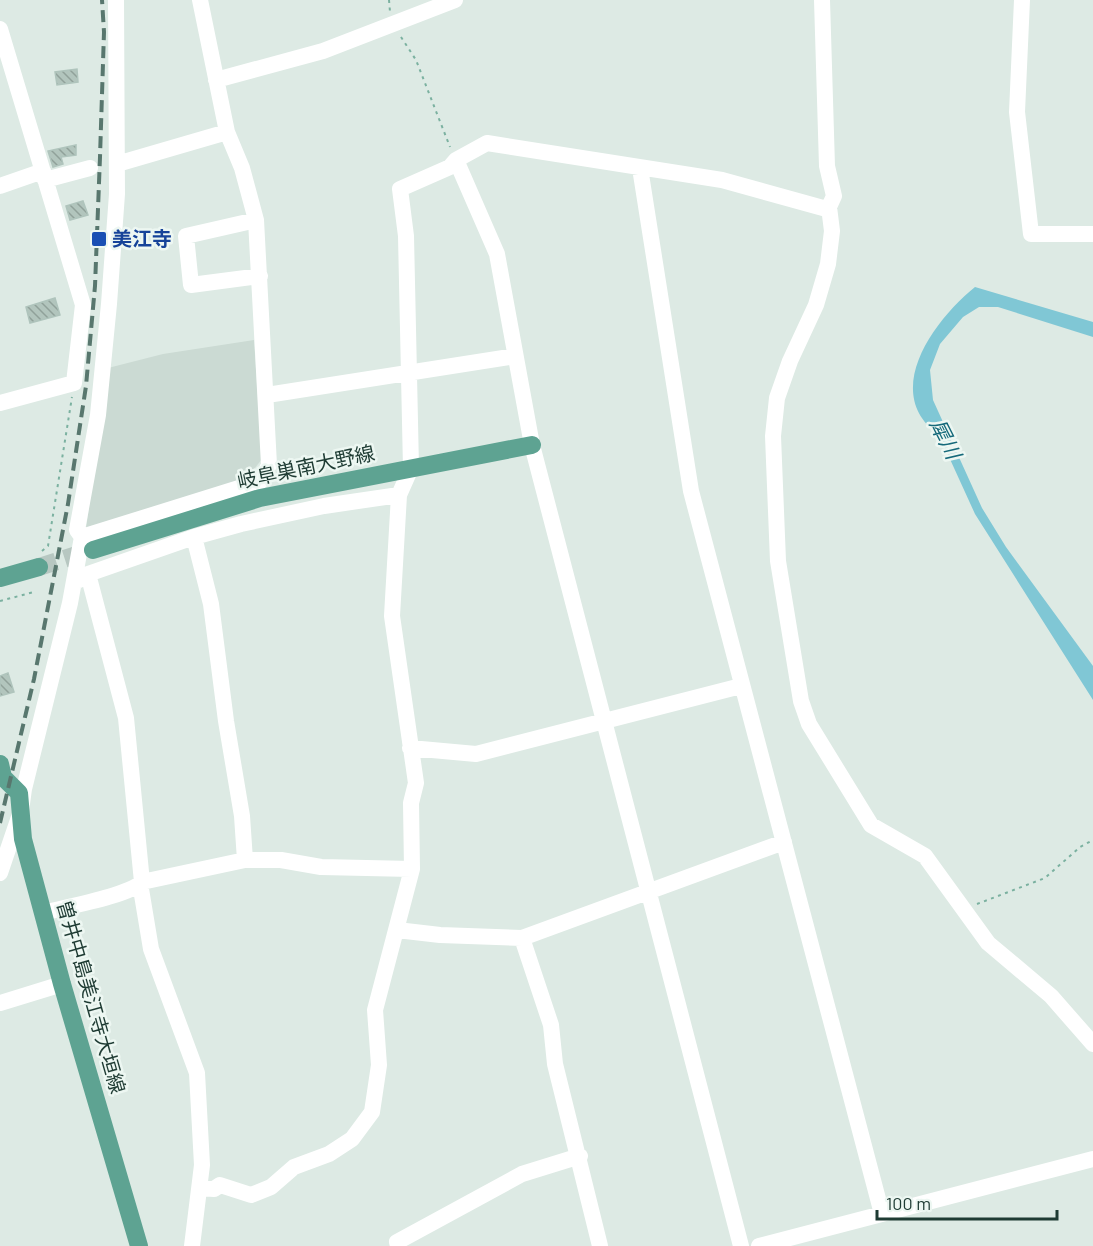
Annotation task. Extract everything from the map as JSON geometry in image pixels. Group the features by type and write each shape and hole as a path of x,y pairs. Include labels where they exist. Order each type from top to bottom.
{"main road":[{"name":"岐阜巣南大野線","path":"88,544 260,498 532,445"},
{"path":"0,578 36,560"},
{"name":"曽井中島美江寺大垣線","path":"1,773 19,794 23,839 62,984 139,1246"}],"street":[{"path":"0,873 21,812 24,789 81,578 88,544 77,530 98,415 109,304 117,164 116,0"},
{"path":"88,544 261,481 269,465 256,220 242,168 227,132 200,0"},
{"path":"216,80 323,51 455,0"},
{"path":"822,0 827,166 834,196 829,207 832,231 828,264 816,305 790,361 777,398 773,436 778,561 801,701 809,724 871,825 925,856 988,943 1051,996 1093,1044"},
{"path":"1022,0 1017,112 1031,234 1093,234"},
{"path":"0,29 82,304 74,383 0,403"},
{"path":"117,164 227,132"},
{"path":"200,1188 214,1190 220,1185 250,1195 271,1187 294,1167 329,1154 352,1139 372,1112 379,1065 375,1010 412,869 411,803 416,783 392,616 399,495 411,468 411,373 406,236 400,189 450,167 456,160 487,143 533,148 640,168 722,180 823,208 829,207"},
{"path":"456,160 497,254 532,445 741,1246"},
{"path":"0,186 90,168"},
{"path":"640,168 691,491 882,1214"},
{"path":"256,220 186,236 192,285 260,276"},
{"path":"267,395 515,356"},
{"path":"81,578 194,537 324,506 399,495"},
{"path":"194,537 211,604 226,721 242,816 245,860"},
{"path":"81,578 126,718 141,889 151,949 196,1073 201,1151 200,1188 192,1246"},
{"path":"410,747 477,754 741,686"},
{"path":"397,930 440,935 522,938 783,842"},
{"path":"43,913 125,891 142,882 245,860 281,860 321,867 412,869"},
{"path":"522,938 551,1025 555,1064 580,1156 600,1246"},
{"path":"0,1003 62,984"},
{"path":"398,1246 397,1242 522,1174 580,1156"},
{"path":"759,1246 1093,1159"}],"path":[{"path":"390,24 416,60 456,160"},
{"path":"36,560 48,546 74,383"},
{"path":"0,601 34,592"},
{"path":"969,903 991,900 1045,878 1080,847 1093,840"}],"shaded area":[{"path":"254,340 262,459 247,478 86,529 108,368 163,354"}],"water":[{"name":"犀川","path":"975,287 1093,322 1093,337 998,307 979,307 963,317 940,344 930,370 933,400 982,508 1006,547 1093,666 1093,700 975,514 939,435 922,418 914,399 914,378 930,337 959,301"}],"building":[{"path":"77,69 78,82 57,85 55,72"},
{"path":"76,145 76,155 61,157 63,164 53,167 48,151"},
{"path":"83,201 88,215 70,220 66,206"},
{"path":"55,298 60,315 30,323 26,307"},
{"path":"8,673 14,692 0,696 0,676"}],"tunnel":[{"path":"39,567 92,550"}],"railway":[{"path":"0,823 34,679 68,504 86,386 95,286 104,32 102,0"}],"place":[{"name":"美江寺","path":"99,239"}]}
